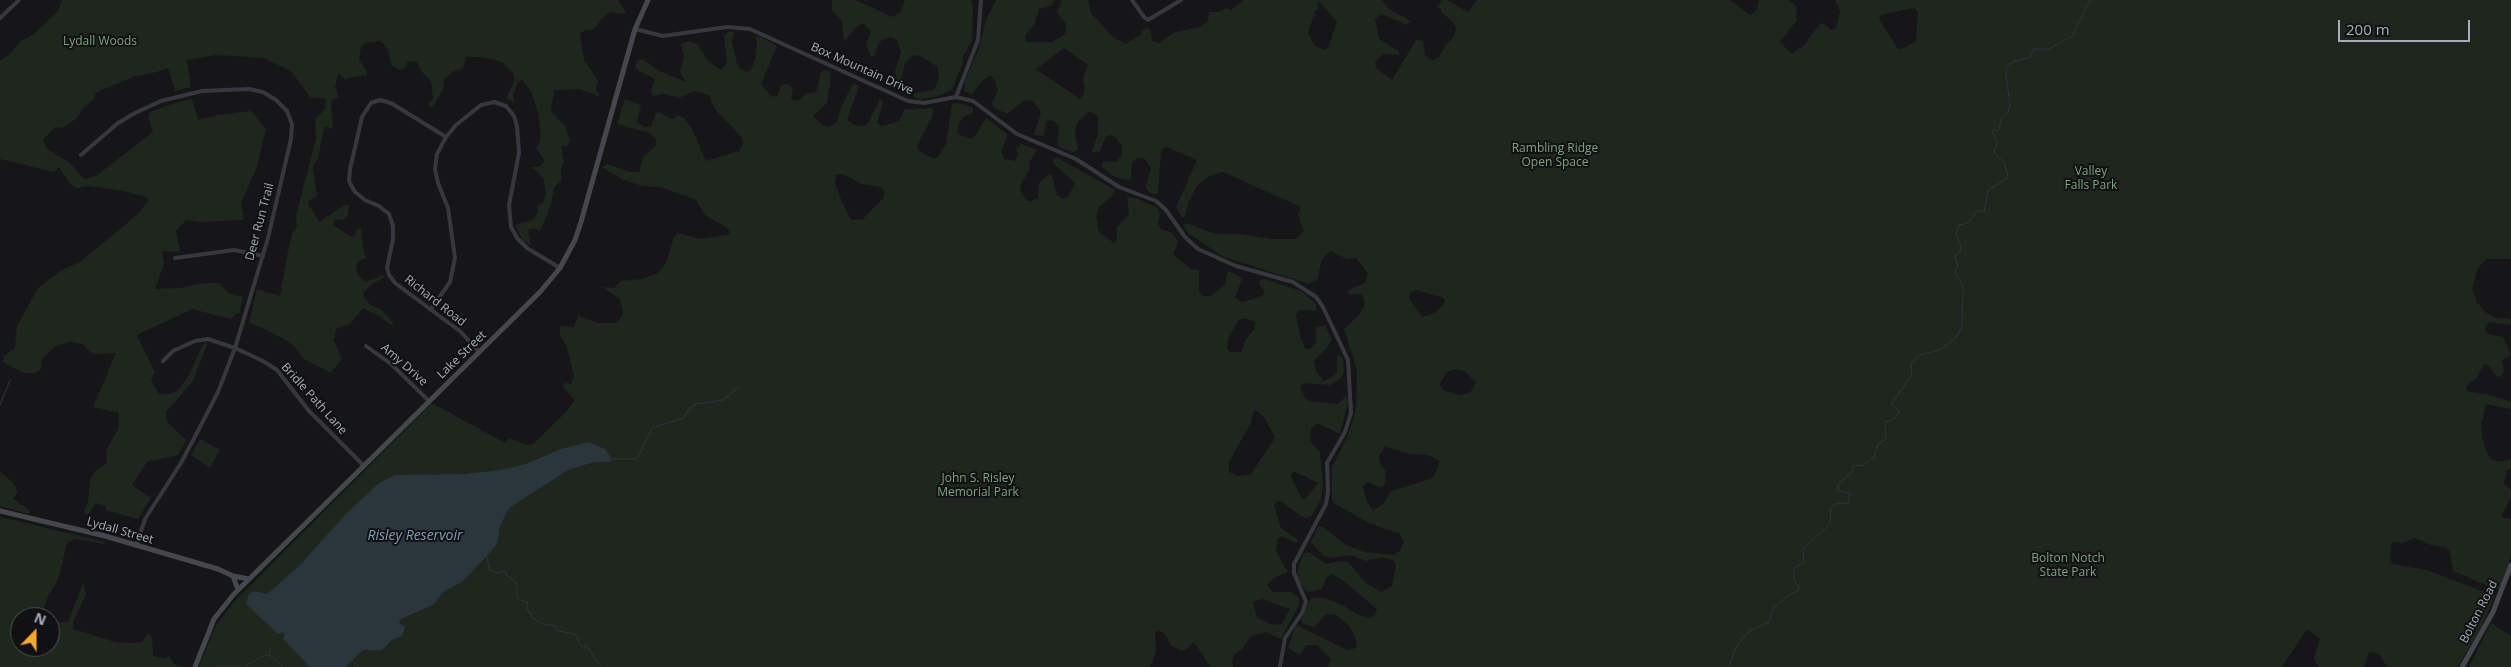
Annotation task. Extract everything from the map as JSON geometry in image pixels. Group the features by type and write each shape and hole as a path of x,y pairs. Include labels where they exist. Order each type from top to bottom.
{"main road":[{"name":"Lake Street","path":"194,667 214,619 238,590 540,292 560,268 575,240 582,220 635,29 648,0"},
{"name":"Lydall Street","path":"0,511 136,546 233,576 249,579"},
{"name":"Bolton Road","path":"2462,667 2504,590 2511,565"},
{"path":"233,576 238,590"}],"street":[{"path":"0,18 19,0"},
{"path":"956,97 978,40 981,0"},
{"path":"1132,0 1148,20 1181,0"},
{"name":"Box Mountain Drive","path":"635,29 663,36 727,27 750,29 908,101 924,103 956,97 978,104 1017,134 1076,159 1119,186 1156,201 1166,210 1184,237 1204,252 1236,266 1293,282 1311,292 1323,307 1348,360 1351,413 1345,432 1328,463 1326,504 1294,564 1295,578 1306,602 1302,612 1285,638 1280,667"},
{"name":"Deer Run Trail","path":"81,155 118,123 161,101 185,94 222,89 249,89 263,92 276,100 286,111 292,124 288,155 263,256 235,348 218,392 181,463 145,519 136,546"},
{"name":"Richard Road","path":"446,137 391,103 380,100 371,103 362,117 349,181 355,192 389,214 394,238 387,268 389,275 395,283 461,332 479,352"},
{"path":"431,309 450,282 454,270 452,227 435,169 438,154 446,137 467,114 481,105 494,102 506,106 514,116 519,138 519,153 509,205 511,227 517,238 527,248 560,268"},
{"path":"174,258 234,250 263,256"},
{"name":"Bridle Path Lane","path":"163,361 173,351 195,341 208,339 235,348 277,370 309,411 364,466"},
{"name":"Amy Drive","path":"366,346 391,364 429,401"}],"green space":[{"name":"Lydall Woods","path":"62,0 618,0 626,12 622,14 610,12 601,19 595,29 585,30 580,34 584,60 598,80 596,89 600,97 580,89 554,90 551,111 565,126 570,140 567,146 561,146 564,162 561,169 561,181 554,188 551,205 540,231 533,228 528,230 531,245 523,241 515,225 533,220 538,212 537,206 543,202 546,195 544,180 537,171 530,167 539,167 545,161 536,148 541,138 538,113 531,91 522,80 518,82 513,96 515,103 506,98 515,79 513,73 502,62 481,57 466,57 463,68 454,71 444,79 443,90 432,108 428,104 433,99 431,81 421,71 417,62 408,61 405,68 400,70 391,65 389,52 381,41 365,43 361,47 359,60 367,71 367,75 345,79 338,73 335,88 339,97 332,100 331,103 333,127 331,129 326,126 324,128 318,158 313,167 317,197 309,200 308,204 320,222 344,205 349,205 348,215 344,219 335,220 333,225 352,237 355,236 357,229 361,228 363,250 367,258 359,261 356,266 358,275 365,282 383,275 385,277 372,284 363,293 364,298 371,305 381,309 394,324 389,324 381,317 363,308 350,324 337,328 333,340 342,358 331,373 304,359 293,345 249,322 257,289 280,296 292,234 297,226 296,216 316,138 315,119 325,109 326,99 310,97 291,71 264,58 216,55 187,60 191,87 175,91 168,68 135,76 95,93 94,99 83,108 76,119 62,128 55,127 43,140 47,149 69,162 83,178 87,179 97,175 153,132 148,117 150,112 175,103 192,99 198,120 217,115 251,111 266,129 257,167 241,203 244,220 200,222 186,220 176,231 180,252 162,251 164,264 155,289 220,283 228,293 243,297 239,314 236,313 231,319 192,309 137,335 155,372 151,380 159,394 171,394 177,391 188,377 202,346 206,342 207,344 193,381 166,412 167,422 186,440 184,444 178,455 147,462 132,485 151,498 138,519 105,510 106,506 96,503 88,515 84,512 88,503 90,480 95,471 107,463 106,451 118,429 119,413 93,407 116,353 92,354 83,344 69,342 54,347 42,359 41,369 35,373 23,373 3,362 4,356 15,348 17,326 38,288 60,271 80,262 138,214 149,200 146,197 123,191 88,186 76,188 70,184 59,167 54,172 0,159 0,60 8,56 21,41 33,35 58,11"},
{"path":"832,0 855,0 893,17 901,12 905,0 971,0 973,8 972,41 963,56 962,65 952,90 935,97 921,99 913,97 915,93 934,90 939,78 938,67 920,56 913,55 905,63 901,82 896,81 895,71 901,52 897,40 891,37 883,39 879,43 874,56 871,57 866,45 871,31 863,23 856,27 844,42 842,21 832,10"},
{"path":"996,0 1055,0 1051,6 1039,9 1035,23 1025,36 1027,42 1052,42 1065,34 1066,24 1057,12 1062,0 1088,0 1091,13 1113,37 1125,44 1142,34 1141,31 1148,27 1151,32 1152,41 1159,43 1175,32 1200,27 1208,21 1209,12 1218,12 1227,8 1231,10 1244,0 1382,0 1388,8 1410,21 1407,25 1381,14 1375,19 1379,39 1399,51 1399,55 1383,54 1375,62 1376,68 1392,80 1416,40 1423,41 1425,56 1433,60 1439,57 1445,46 1454,36 1456,28 1453,22 1441,12 1441,8 1437,8 1442,0 1447,0 1468,12 1477,0 1730,0 1750,15 1756,11 1759,0 1788,0 1796,6 1797,20 1780,42 1792,54 1804,45 1820,24 1823,23 1831,30 1836,28 1840,11 1835,0 2511,0 2511,259 2486,259 2478,268 2472,289 2477,302 2485,312 2496,318 2511,319 2511,325 2489,322 2485,328 2487,334 2503,337 2511,355 2502,360 2504,372 2502,376 2497,377 2488,365 2484,364 2476,379 2469,383 2466,389 2469,392 2487,394 2511,402 2511,409 2486,404 2481,426 2483,442 2490,459 2501,462 2511,459 2511,468 2507,470 2504,483 2511,489 2511,497 2502,515 2503,518 2511,519 2511,554 2502,585 2499,589 2495,589 2453,571 2450,552 2446,547 2431,545 2415,538 2403,543 2392,542 2390,561 2392,564 2427,570 2495,596 2482,626 2458,667 2387,667 2380,655 2373,652 2369,653 2364,667 2318,667 2314,658 2320,639 2309,630 2305,632 2282,667 1328,667 1331,659 1317,645 1307,645 1300,655 1288,648 1295,627 1298,626 1348,650 1356,648 1357,643 1349,625 1336,615 1326,614 1315,627 1303,624 1301,620 1311,598 1325,598 1344,606 1356,614 1370,618 1374,616 1377,609 1345,582 1331,574 1326,578 1322,589 1307,592 1300,583 1297,573 1303,554 1309,552 1326,564 1341,561 1348,562 1366,583 1381,592 1392,586 1396,564 1393,560 1382,557 1366,561 1351,555 1331,558 1323,556 1311,542 1318,527 1323,527 1346,545 1365,552 1394,555 1400,551 1404,541 1400,534 1367,522 1334,503 1332,499 1332,467 1347,438 1356,410 1357,370 1344,329 1359,315 1365,304 1362,294 1350,295 1347,293 1350,289 1365,283 1368,274 1356,258 1347,259 1330,251 1322,259 1317,280 1309,284 1224,257 1189,234 1183,225 1187,223 1209,232 1222,234 1239,234 1271,239 1296,239 1304,231 1298,215 1301,207 1223,172 1209,176 1196,187 1187,206 1186,215 1182,218 1176,207 1197,160 1167,147 1163,148 1161,152 1158,194 1152,194 1145,188 1151,168 1145,159 1137,158 1132,163 1131,177 1128,181 1113,176 1101,166 1103,161 1116,162 1121,156 1122,146 1113,135 1106,136 1100,151 1091,153 1098,134 1098,116 1089,111 1077,123 1075,133 1078,150 1073,152 1060,148 1057,144 1059,127 1054,121 1049,120 1046,123 1044,136 1034,135 1041,112 1033,101 1025,100 1007,114 994,108 992,103 998,90 993,77 990,76 982,81 972,94 964,91 965,81 979,48 986,20","holes":["1320,2 1337,22 1328,48 1324,50 1314,45 1308,33 1315,11 1319,8 1317,3","1914,8 1918,12 1916,41 1902,49 1898,49 1879,19 1880,15","1064,48 1088,65 1083,78 1085,91 1080,99 1036,69","1416,290 1442,297 1445,300 1444,304 1435,313 1422,317 1409,298 1410,292","1455,369 1464,371 1476,382 1470,393 1460,395 1443,390 1440,385 1447,372","1385,446 1408,454 1428,455 1439,461 1439,466 1433,477 1391,491 1383,504 1373,510 1367,502 1363,486 1368,482 1381,488 1385,484 1386,472 1380,463 1379,456"]},
{"name":"John S. Risley Memorial Park","path":"734,31 732,41 737,64 739,68 746,72 751,70 755,60 757,42 755,37 759,36 777,46 761,84 772,97 778,95 781,85 789,84 793,89 791,99 798,101 806,94 817,91 820,74 824,71 829,71 831,76 827,103 813,116 823,126 829,127 837,122 841,107 852,85 855,84 859,86 847,120 854,125 864,126 868,123 880,99 883,102 877,123 882,126 899,121 905,109 933,108 932,117 917,146 919,151 934,159 938,157 946,144 952,104 958,103 973,108 973,113 963,117 960,122 957,132 962,136 973,139 986,118 1008,135 1001,151 1004,159 1015,161 1018,155 1016,148 1022,144 1037,150 1030,161 1029,170 1020,186 1021,192 1027,201 1038,198 1039,183 1050,174 1057,195 1063,199 1068,197 1075,183 1053,163 1054,158 1060,159 1115,190 1113,195 1099,207 1096,216 1099,232 1114,243 1117,240 1117,227 1129,214 1127,197 1136,198 1158,208 1160,214 1158,224 1161,229 1172,233 1178,242 1173,254 1190,269 1199,270 1199,292 1202,296 1211,296 1225,285 1227,273 1230,271 1242,279 1235,297 1242,302 1263,296 1264,291 1259,283 1260,280 1265,279 1301,291 1316,304 1316,311 1300,310 1296,314 1301,339 1306,349 1310,349 1316,342 1316,327 1325,325 1332,340 1314,361 1316,371 1324,381 1334,376 1337,372 1337,356 1339,355 1343,359 1344,373 1340,379 1330,385 1304,383 1300,386 1301,390 1305,398 1310,401 1338,404 1346,396 1348,402 1340,434 1317,423 1311,429 1310,441 1320,452 1323,486 1321,499 1312,515 1307,518 1302,517 1282,502 1277,501 1274,505 1281,528 1298,540 1296,543 1283,537 1278,538 1276,551 1288,572 1274,578 1267,585 1273,592 1291,592 1299,598 1299,605 1281,639 1266,632 1251,636 1242,649 1234,654 1233,667 1210,667 1195,643 1192,643 1186,650 1180,650 1172,646 1164,633 1157,630 1155,635 1156,652 1150,667 199,667 215,627 233,603 432,403 505,443 508,438 527,445 533,444 565,413 575,400 562,386 565,383 571,384 574,376 567,347 560,335 560,326 574,327 578,316 598,323 615,323 619,320 623,314 620,299 602,287 614,288 621,281 642,279 658,273 666,263 674,237 678,233 700,239 730,234 728,228 705,215 696,200 663,188 639,185 622,179 602,167 607,164 630,172 639,172 643,157 656,145 656,139 649,133 617,124 625,99 641,105 637,122 644,127 651,126 656,114 659,112 672,119 678,115 684,118 692,129 706,161 739,151 743,144 742,138 715,109 709,95 694,91 679,98 665,94 652,96 651,90 655,79 635,67 637,60 643,59 659,71 686,82 680,72 684,57 681,44 689,41 697,44 708,61 721,70 727,63 724,36 728,32","holes":["837,174 843,174 862,184 881,187 885,192 883,198 863,219 851,220 835,183","1245,318 1255,322 1254,330 1246,339 1241,352 1230,352 1227,349 1228,338 1239,320","1254,410 1260,413 1266,420 1275,438 1251,474 1237,476 1229,472 1229,462 1251,423","1293,471 1318,483 1306,498 1302,499 1291,477","1262,599 1290,609 1282,624 1273,625 1257,618 1253,602"]},
{"path":"200,439 220,450 210,468 191,455"},
{"path":"0,472 10,480 18,491 13,499 30,510 29,514 0,506"},
{"path":"0,517 106,542 103,544 75,539 67,543 58,580 48,596 44,607 10,607 10,657 60,657 60,622 68,622 83,583 86,594 73,622 73,629 115,642 133,643 142,642 149,633 152,638 153,656 164,658 169,656 174,664 183,667 0,667"},
{"path":"2491,623 2511,636 2511,667 2469,667"}],"water":[{"name":"Risley Reservoir","path":"589,442 605,449 611,458 610,462 594,462 568,470 512,506 507,511 499,529 498,541 494,548 462,582 443,592 433,605 401,619 399,623 405,627 402,636 392,640 382,650 363,650 345,667 310,667 283,639 285,636 283,632 278,634 246,604 249,594 254,591 267,594 273,589 300,565 346,514 378,484 395,475 465,474 501,470 526,464 561,449"}],"waterway":[{"path":"1729,667 1735,649 1742,638 1751,630 1769,622 1773,609 1788,595 1798,591 1799,586 1794,581 1794,568 1804,563 1803,549 1830,524 1831,508 1834,504 1848,503 1850,493 1838,491 1838,484 1852,472 1853,466 1864,465 1874,457 1878,444 1886,439 1885,422 1894,419 1900,412 1891,404 1912,375 1911,364 1918,356 1941,349 1956,338 1962,326 1963,287 1955,271 1958,268 1955,256 1960,252 1961,247 1956,233 1959,225 1968,223 1978,210 1984,212 1988,190 2006,179 2008,175 2004,162 1995,154 1994,149 1998,143 1992,131 1999,130 2001,119 2008,113 2010,105 2006,76 2007,66 2013,62 2030,57 2034,49 2049,49 2072,36 2090,0"},
{"path":"0,405 10,380"},
{"path":"611,459 637,459 652,428 684,418 688,410 696,404 723,400 739,387"},
{"path":"486,555 490,570 497,573 506,571 506,575 514,580 518,587 516,594 519,599 528,603 527,608 529,613 532,613 531,617 543,624 556,626 558,631 575,634 581,646 587,646 601,667"},
{"path":"269,655 270,648"},
{"path":"242,667 266,655 271,656 283,667"},
{"path":"350,659 359,667"},
{"path":"214,667 240,667"}],"park label":[{"name":"Rambling Ridge Open Space","path":"1555,156"},
{"name":"Valley Falls Park","path":"2091,179"},
{"name":"Bolton Notch State Park","path":"2068,566"}]}
